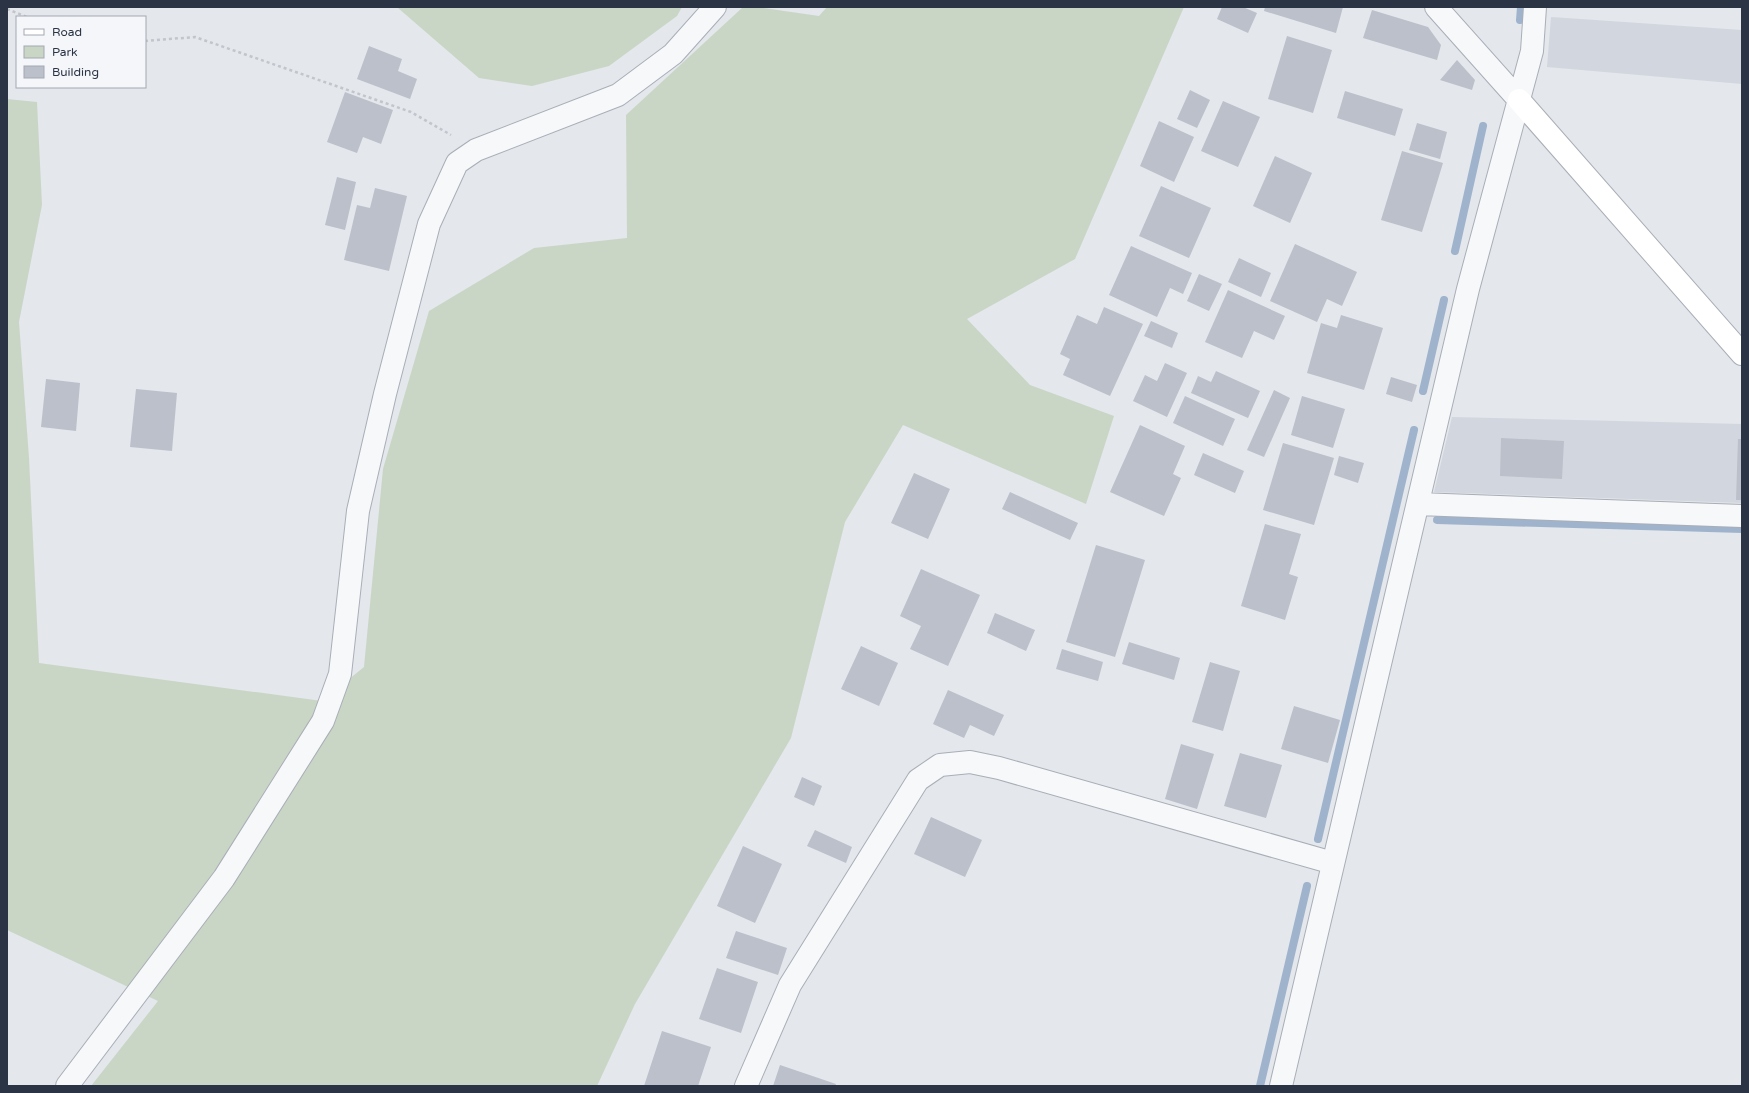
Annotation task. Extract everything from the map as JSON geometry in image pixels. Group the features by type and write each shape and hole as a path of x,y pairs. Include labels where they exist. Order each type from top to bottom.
{"street":[{"path":"67,1086 224,878 323,721 340,674 358,511 385,394 429,224 457,163 476,150 618,95 673,54 715,7"},
{"path":"1436,7 1742,354"},
{"path":"1281,1086 1468,289 1532,51 1535,7"},
{"path":"1418,504 1742,516"},
{"path":"746,1086 790,985 918,780 940,765 970,762 999,768 1333,864"}],"path":[{"path":"7,10 24,16"},
{"path":"146,41 195,37 411,112 476,150"}],"shaded area":[{"path":"1551,17 1742,30 1742,84 1547,67"},
{"path":"1452,417 1742,424 1742,503 1434,492"}],"green space":[{"path":"386,7 682,7 677,16 609,66 532,86 479,78 398,8"},
{"path":"743,7 756,7 819,16 827,7 1184,7 1075,259 967,319 1030,385 1114,416 1086,504 903,425 845,522 791,738 635,1004 597,1086 91,1086 158,1001 7,930 7,99 37,102 42,205 19,322 29,458 39,663 322,701 364,667 383,469 429,311 534,248 627,238 626,115"}],"building":[{"path":"1222,7 1243,7 1257,13 1248,33 1217,19"},
{"path":"1265,7 1343,7 1336,33 1264,11"},
{"path":"1372,10 1428,27 1441,45 1437,60 1363,38"},
{"path":"1287,36 1332,50 1313,113 1268,99"},
{"path":"369,46 402,59 398,71 417,79 410,99 357,79"},
{"path":"1457,60 1475,80 1472,90 1440,80"},
{"path":"1190,90 1210,100 1197,128 1177,119"},
{"path":"1345,91 1403,109 1395,136 1337,118"},
{"path":"345,92 393,110 381,144 363,137 357,153 327,142"},
{"path":"1223,101 1260,117 1238,167 1201,151"},
{"path":"1159,121 1194,137 1174,182 1140,166"},
{"path":"1417,123 1447,132 1440,159 1409,150"},
{"path":"1402,151 1443,163 1422,232 1381,220"},
{"path":"1275,156 1312,173 1290,223 1253,206"},
{"path":"337,177 356,182 345,230 325,225"},
{"path":"1161,186 1211,208 1189,258 1139,236"},
{"path":"375,188 407,196 389,271 344,260 357,205 370,208"},
{"path":"1295,244 1357,272 1342,306 1327,299 1317,322 1270,301"},
{"path":"1131,246 1192,273 1183,294 1170,288 1157,317 1109,295"},
{"path":"1239,258 1271,273 1261,297 1228,282"},
{"path":"1199,274 1222,284 1209,311 1187,301"},
{"path":"1228,290 1285,316 1274,340 1254,331 1242,358 1205,342"},
{"path":"1104,307 1143,324 1110,396 1063,375 1070,359 1060,354 1077,315 1097,324"},
{"path":"1341,315 1383,328 1364,390 1307,373 1321,323 1337,328"},
{"path":"1151,321 1178,333 1172,348 1144,336"},
{"path":"1165,363 1187,373 1167,417 1133,401 1145,375 1157,381"},
{"path":"1216,371 1260,391 1248,418 1191,393 1198,376 1211,382"},
{"path":"1391,377 1417,385 1412,402 1386,394"},
{"path":"46,379 80,383 76,431 41,427"},
{"path":"136,389 177,393 172,451 130,447"},
{"path":"1274,390 1290,398 1264,457 1247,450"},
{"path":"1185,396 1235,419 1223,446 1173,423"},
{"path":"1302,396 1345,409 1333,448 1291,435"},
{"path":"1140,425 1185,446 1173,474 1181,478 1164,516 1110,492"},
{"path":"1501,438 1564,441 1562,479 1500,476"},
{"path":"1738,439 1742,439 1742,500 1736,500"},
{"path":"1283,443 1334,458 1314,525 1263,510"},
{"path":"1203,453 1244,471 1235,493 1194,475"},
{"path":"1339,456 1364,463 1358,483 1334,475"},
{"path":"914,473 950,489 928,539 891,523"},
{"path":"1010,492 1078,523 1070,540 1002,509"},
{"path":"1265,524 1301,534 1289,574 1298,577 1285,620 1241,606"},
{"path":"1096,545 1145,560 1115,657 1066,642"},
{"path":"921,569 980,595 948,666 910,649 921,626 900,616"},
{"path":"995,613 1035,630 1026,651 987,633"},
{"path":"1129,642 1180,658 1174,680 1122,664"},
{"path":"861,646 898,663 879,706 841,689"},
{"path":"1062,649 1103,662 1098,681 1056,669"},
{"path":"1210,662 1240,671 1223,731 1192,722"},
{"path":"948,690 1004,715 994,736 970,725 964,738 933,724"},
{"path":"1294,706 1340,720 1328,763 1281,749"},
{"path":"1181,744 1214,754 1197,809 1165,799"},
{"path":"1240,753 1282,765 1266,818 1224,806"},
{"path":"802,777 822,786 814,806 794,797"},
{"path":"931,817 982,840 965,877 914,854"},
{"path":"815,830 852,847 846,863 807,846"},
{"path":"743,846 782,864 755,923 717,906"},
{"path":"736,931 787,948 778,975 726,958"},
{"path":"717,968 758,982 741,1033 699,1019"},
{"path":"662,1031 711,1047 698,1086 644,1086"},
{"path":"780,1065 836,1084 835,1086 773,1086"}],"waterway":[{"path":"1520,20 1521,7"},
{"path":"1455,251 1483,126"},
{"path":"1423,391 1444,300"},
{"path":"1318,839 1414,430"},
{"path":"1437,520 1742,529"},
{"path":"1260,1086 1307,886"}]}
